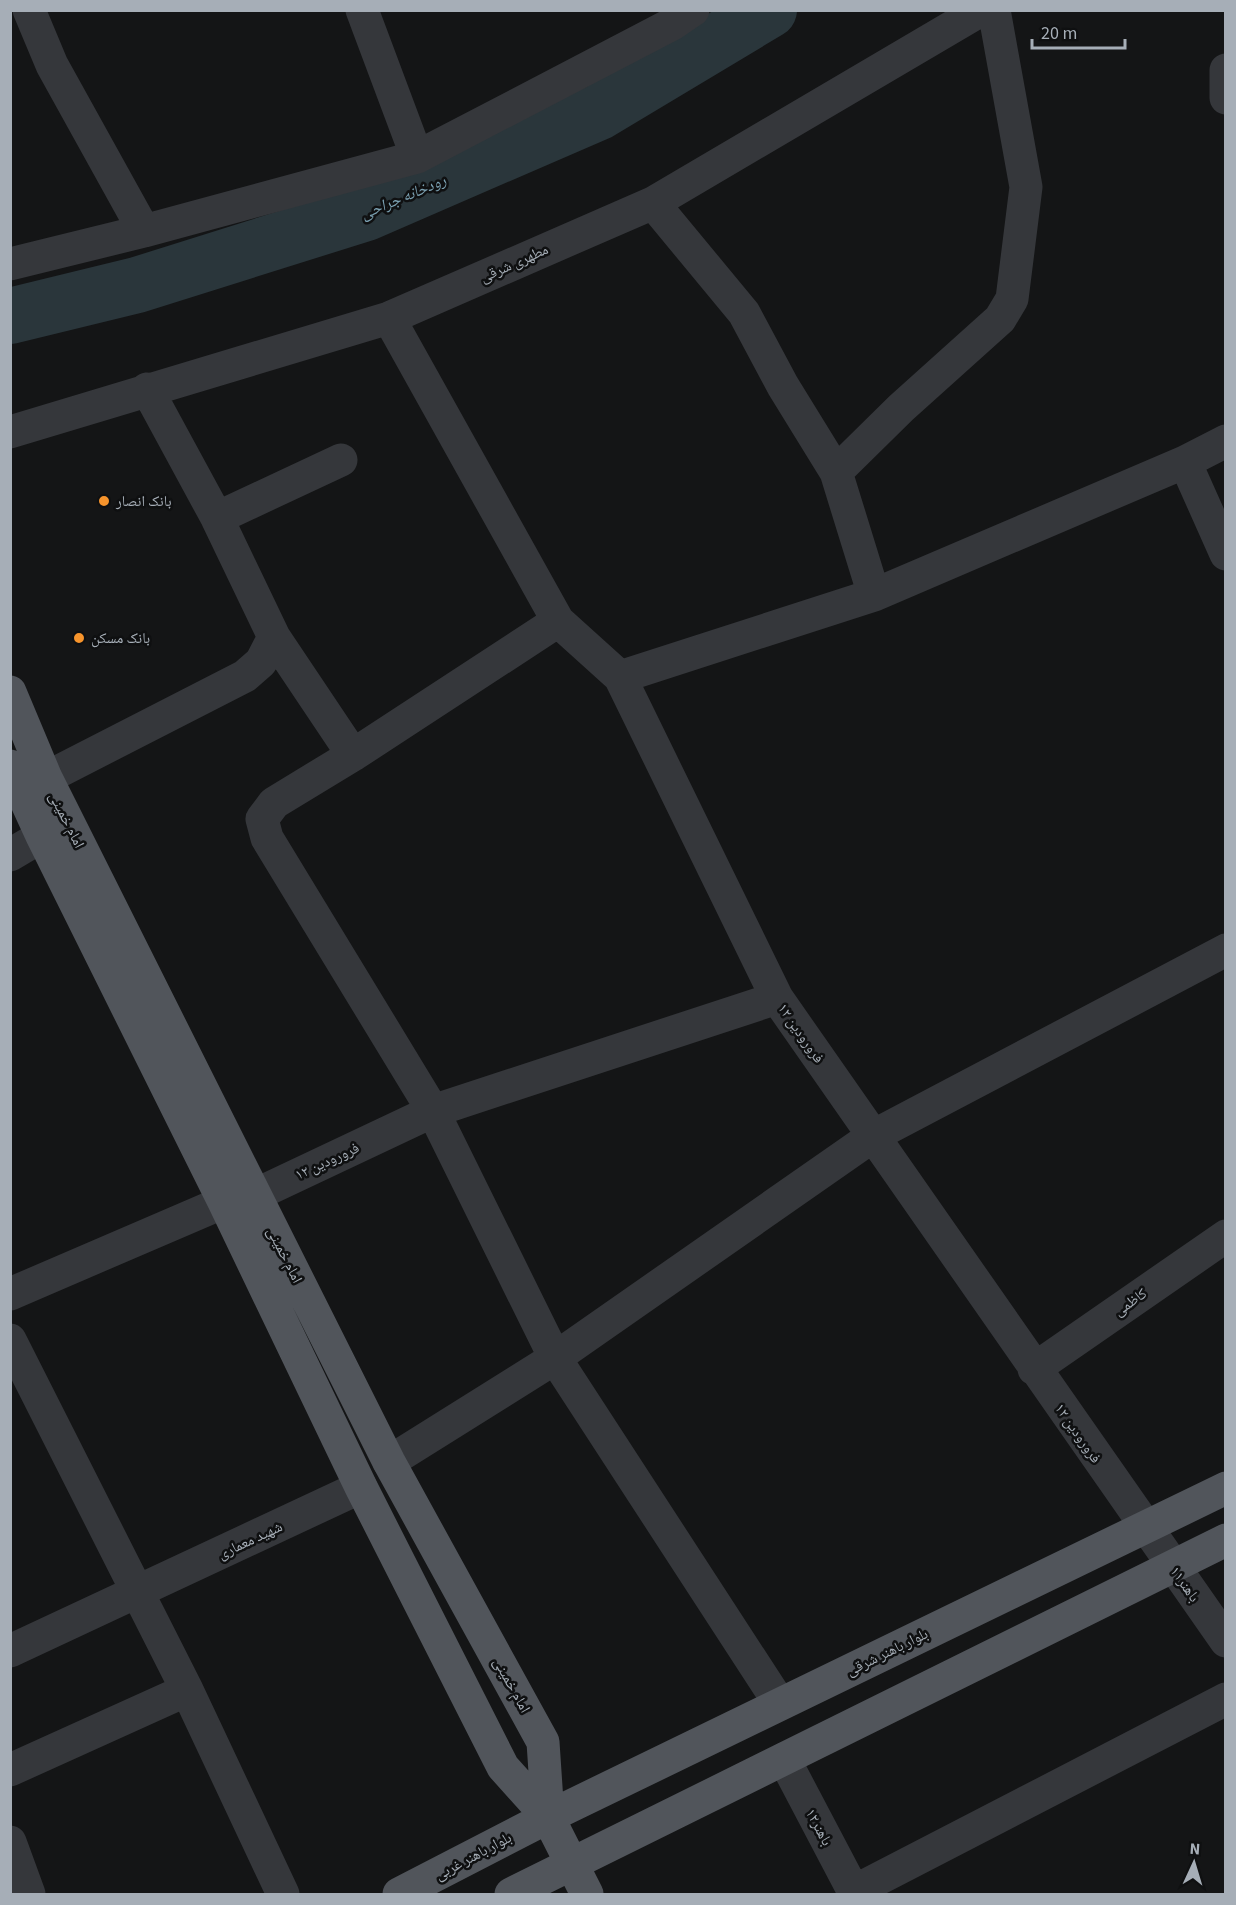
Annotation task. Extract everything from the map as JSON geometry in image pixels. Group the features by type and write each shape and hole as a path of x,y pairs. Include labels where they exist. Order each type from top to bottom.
{"main road":[{"name":"امام خمینی","path":"10,692 46,778 389,1462 543,1742 548,1817"},
{"name":"امام خمینی","path":"10,766 42,836 224,1202 361,1487 503,1767 548,1817 587,1894"},
{"name":"بلوار باهنر شرقی","path":"548,1817 1226,1488"},
{"path":"511,1894 1226,1540"},
{"name":"بلوار باهنر غربی","path":"399,1894 548,1817"}],"street":[{"path":"28,10 52,65 144,231"},
{"path":"362,10 417,157"},
{"path":"10,264 144,231 417,157 674,23 693,10"},
{"name":"مطهری شرقی","path":"10,432 389,318 653,203 981,10"},
{"path":"836,472 901,408 1000,319 1012,299 1026,187 994,10"},
{"path":"1226,70 1226,98"},
{"path":"653,203 744,313 783,386 836,472 874,595"},
{"path":"389,318 558,621 620,677 777,998"},
{"path":"147,389 217,518 274,637 353,755"},
{"path":"620,677 874,595 1185,462 1226,441"},
{"path":"217,518 341,460"},
{"path":"1185,462 1226,554"},
{"path":"558,621 353,755 274,803 262,819 267,838 433,1111 555,1358 780,1704"},
{"path":"46,778 244,676 261,662 274,637"},
{"path":"10,855 42,836"},
{"path":"389,1462 555,1358 873,1136 1226,950"},
{"name":"۱۲ فرورودین","path":"255,1195 433,1111 777,998 1144,1527"},
{"path":"10,1294 224,1202"},
{"name":"کاظمی","path":"1034,1369 1226,1236"},
{"path":"10,1340 187,1689 283,1894"},
{"name":"شهید معماری","path":"10,1651 361,1487"},
{"name":"باهنر۱۱","path":"1144,1527 1226,1641"},
{"path":"10,1770 187,1689"},
{"path":"854,1893 1226,1700"},
{"name":"باهنر۱۲","path":"784,1759 854,1893"},
{"path":"10,1842 29,1894"}],"waterway":[{"name":"رودخانه جراحی","path":"10,316 137,285 366,213 599,112 769,10"}],"place":[{"name":"بانک انصار","path":"104,501"},
{"name":"بانک مسکن","path":"79,638"}]}
